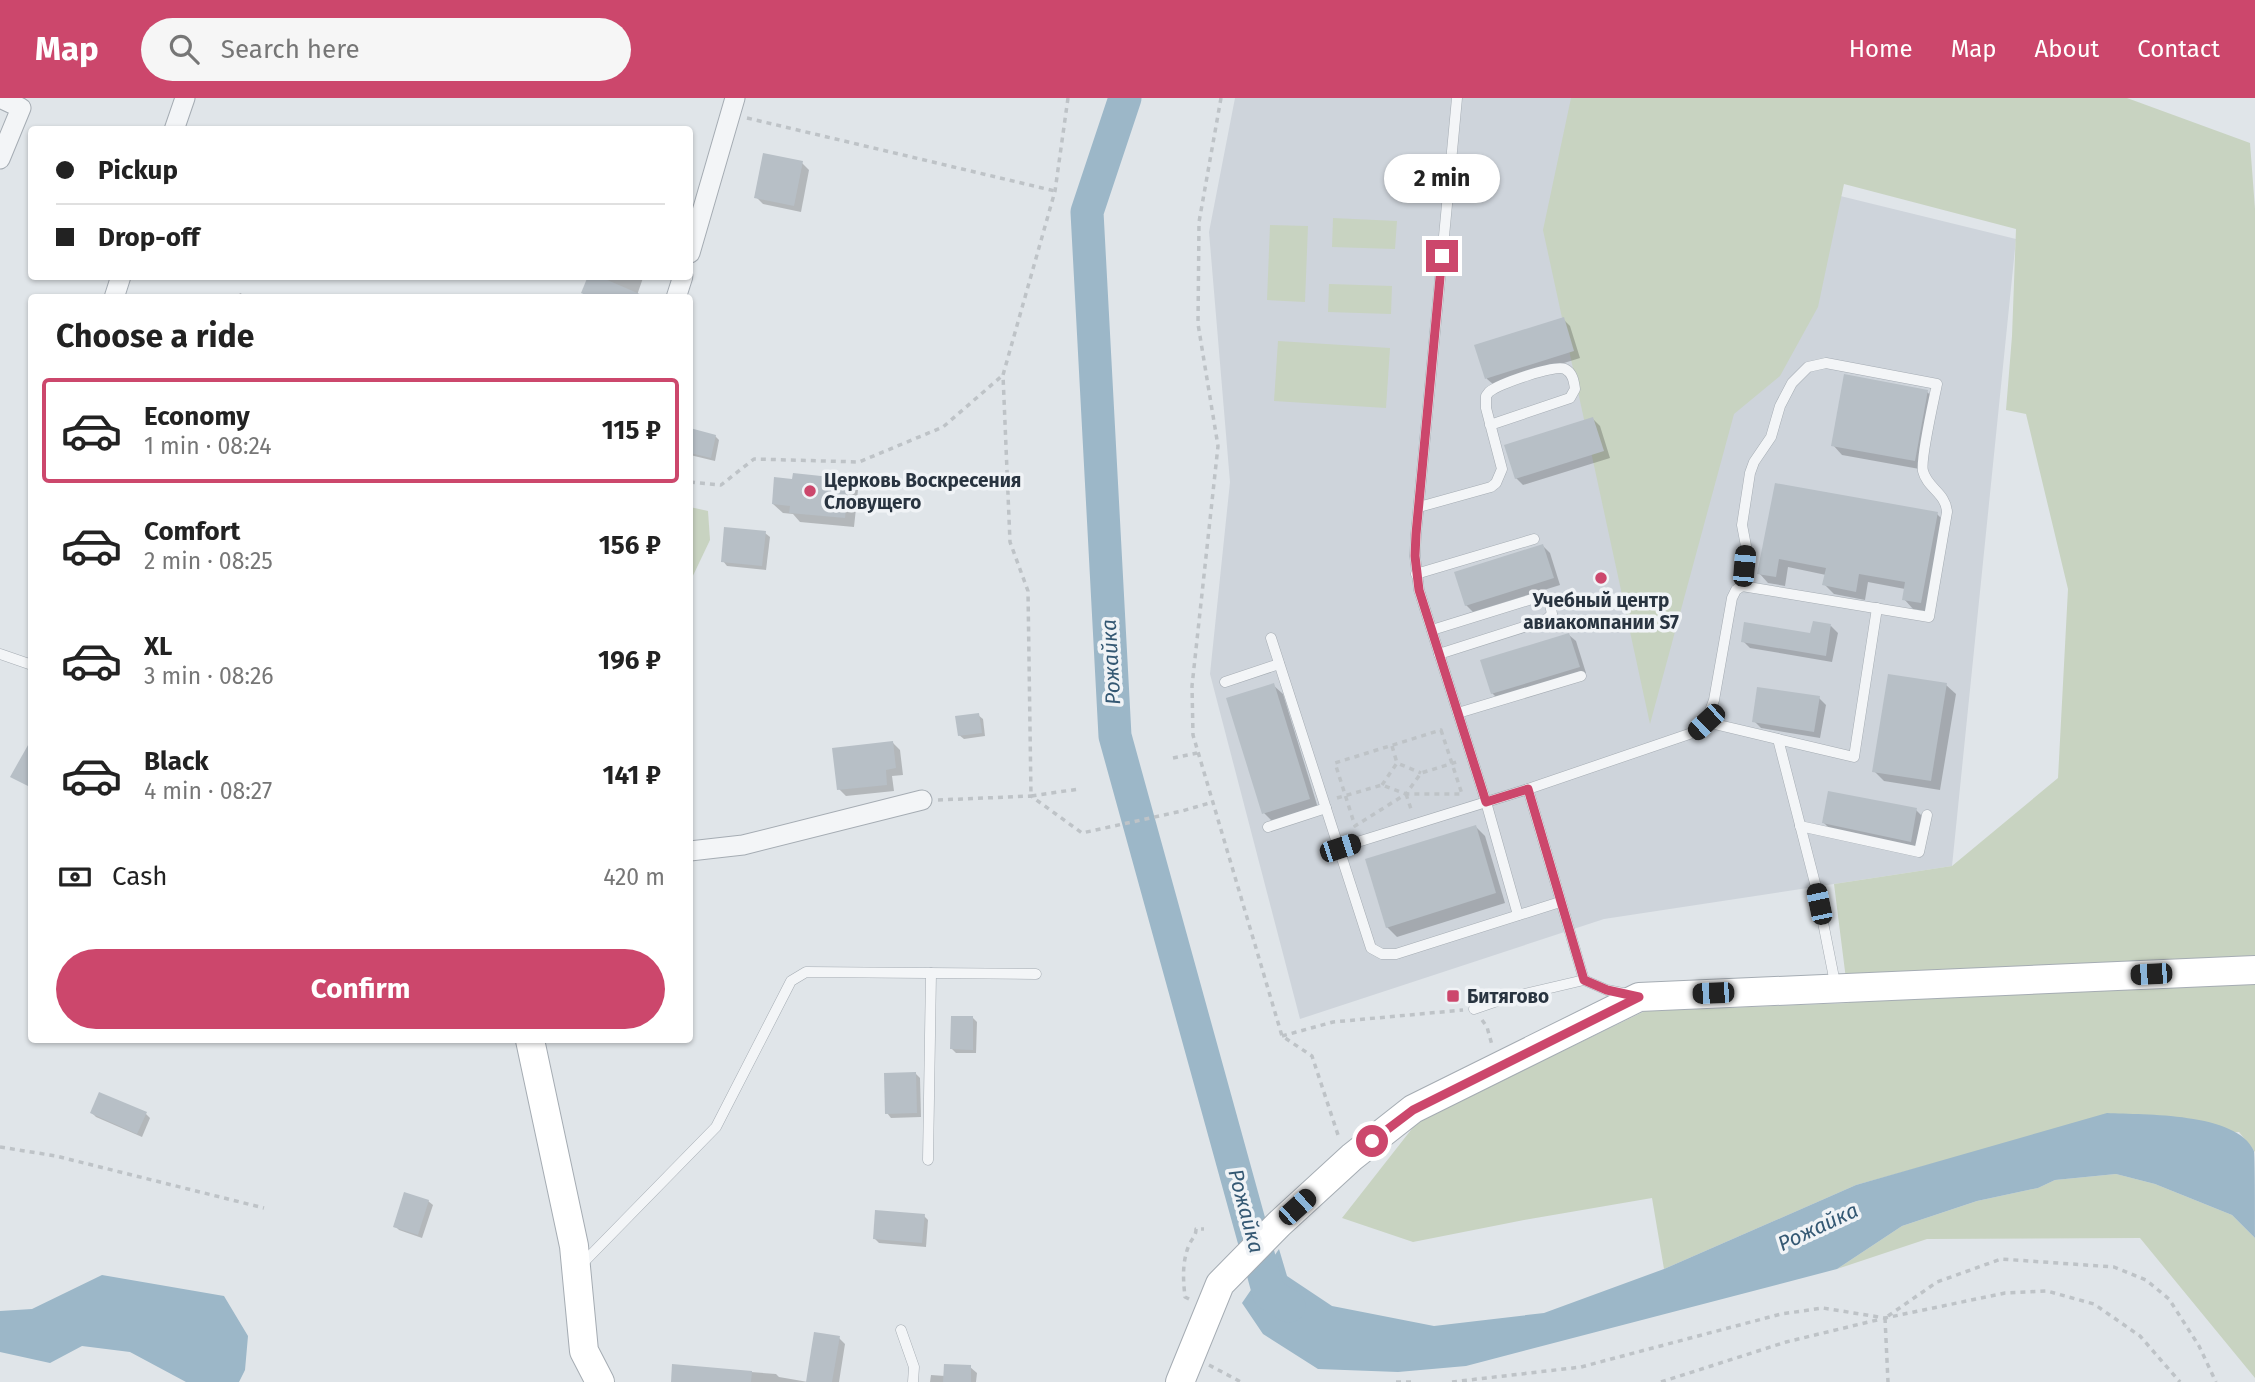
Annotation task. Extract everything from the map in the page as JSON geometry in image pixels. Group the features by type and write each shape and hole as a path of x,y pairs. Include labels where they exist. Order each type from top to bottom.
{"street":[{"path":"0,98 21,108 0,159"},
{"path":"175,126 185,98"},
{"path":"693,242 732,106"},
{"path":"693,851 743,845 922,800"},
{"path":"1180,1382 1220,1284 1279,1224 1352,1157 1413,1110 1639,997 2255,970"},
{"path":"531,1043 574,1246 584,1351 600,1382"}],"lane":[{"path":"1457,98 1419,507 1416,574 1518,915"},
{"path":"1337,849 1528,789 1695,732 1706,722 1714,700 1731,598 1742,586 1928,617 1947,512 1944,498 1928,480 1922,466 1937,384 1826,363 1808,367 1792,383 1780,406 1771,437 1750,472 1742,524 1746,545 1742,586"},
{"path":"1419,507 1491,487 1496,483 1502,469 1490,425 1484,402 1494,388 1552,369 1563,368 1571,374 1575,389 1570,398 1490,425"},
{"path":"1416,574 1534,538"},
{"path":"1432,630 1532,599 1543,598 1550,604 1552,614 1546,620 1439,654"},
{"path":"1706,722 1854,757 1877,608"},
{"path":"1271,638 1371,948 1382,954 1396,954 1560,902"},
{"path":"0,654 28,664"},
{"path":"1225,682 1279,664"},
{"path":"1458,713 1581,676"},
{"path":"1778,739 1816,887 1836,988"},
{"path":"1528,789 1584,980"},
{"path":"1268,827 1326,805"},
{"path":"1800,826 1919,852 1927,815"},
{"path":"576,1270 716,1127 791,981 806,972 1036,974"},
{"path":"928,1160 931,973"},
{"path":"1474,1009 1503,999 1584,980 1607,990 1639,997"},
{"path":"901,1330 914,1367 913,1382"}],"path":[{"path":"1031,796 1028,591 1010,542 1003,374 1055,191 1068,98"},
{"path":"1221,98 1199,222 1198,324 1218,446 1192,686 1194,735 1197,753 1282,1036 1312,1056 1339,1140 1352,1157"},
{"path":"732,106 1055,191"},
{"path":"693,482 721,485 754,459 859,462 943,427 1003,374"},
{"path":"1326,805 1345,796 1382,785 1406,794 1462,794 1452,764 1441,730 1335,763 1345,796 1354,826 1406,794 1421,773 1452,764 1472,758"},
{"path":"1392,746 1397,763"},
{"path":"1173,758 1197,753"},
{"path":"1397,763 1421,773"},
{"path":"1382,785 1397,763"},
{"path":"922,800 1031,796 1079,789"},
{"path":"1031,796 1082,833 1213,802"},
{"path":"1282,1036 1332,1022 1474,1009 1487,1027 1492,1043 1488,1072"},
{"path":"0,1147 56,1156 264,1208"},
{"path":"1204,1229 1196,1229 1196,1236 1190,1244 1183,1269 1185,1297 1209,1310"},
{"path":"1452,1382 1581,1367 1791,1312 1824,1308 1885,1318 1937,1282 2001,1259 2113,1267 2146,1280 2169,1299 2199,1346 2216,1382"},
{"path":"1661,1382 1786,1342 1885,1318 2005,1293 2047,1291 2094,1304 2140,1336 2180,1382"},
{"path":"1885,1318 1888,1382"},
{"path":"1192,1353 1218,1372 1241,1382"},
{"path":"1396,1382 1412,1382"}],"shaded area":[{"name":"Учебный центр авиакомпании S7","path":"1235,98 1580,98 1574,131 2016,239 1952,866 1604,919 1300,1019 1210,674 1230,482 1209,232"}],"green space":[{"path":"1571,98 2127,98 2250,143 2255,209 2255,1152 2239,1132 1957,1157 1856,1185 1664,1269 1652,1198 1413,1242 1342,1218 1418,1121 1645,1011 1849,1003 1834,884 1952,866 2058,778 2068,589 2026,414 2006,410 2016,229 1844,184 1818,307 1780,376 1734,414 1650,724 1543,230"},
{"path":"1333,218 1397,221 1395,249 1332,247"},
{"path":"1270,225 1308,226 1305,302 1267,300"},
{"path":"1329,284 1392,286 1391,314 1328,312"},
{"path":"1278,341 1390,348 1386,408 1274,401"},
{"path":"693,508 708,511 710,540 693,576"},
{"path":"2116,1174 2155,1184 2232,1215 2255,1238 2255,1378 2140,1238 1927,1239 1837,1269 1902,1226 1977,1201 2038,1188 2055,1180"}],"water":[{"path":"2107,1113 2210,1122 2244,1138 2254,1151 2255,1238 2232,1215 2155,1184 2116,1174 2055,1180 2038,1188 1977,1201 1902,1226 1837,1269 1466,1366 1398,1372 1318,1369 1263,1334 1242,1303 1279,1249 1287,1276 1332,1306 1434,1326 1544,1313 1664,1269 1856,1185"},
{"path":"102,1275 224,1296 248,1336 245,1370 239,1382 186,1382 130,1352 82,1346 50,1363 0,1352 0,1311 32,1309"}],"building":[{"path":"763,153 803,161 794,206 754,198"},
{"path":"586,280 607,280 640,294 583,294 581,293"},
{"path":"1564,317 1574,351 1485,379 1474,345"},
{"path":"1844,374 1928,390 1915,461 1831,446"},
{"path":"1593,417 1604,451 1515,479 1504,445"},
{"path":"693,429 716,435 711,458 693,454"},
{"name":"Церковь Воскресения Словущего","path":"793,473 849,479 845,518 789,513 790,506 772,504 774,477 792,479"},
{"path":"1775,483 1938,512 1921,603 1902,600 1905,582 1859,574 1856,592 1822,585 1826,568 1779,559 1776,577 1757,574"},
{"path":"724,527 766,531 762,566 721,562"},
{"path":"1543,544 1554,578 1465,606 1454,572"},
{"path":"1813,621 1831,624 1826,656 1741,642 1744,622 1810,633"},
{"path":"1569,633 1580,667 1491,694 1480,660"},
{"path":"1888,674 1947,683 1931,781 1872,772"},
{"path":"1274,683 1310,799 1262,814 1226,698"},
{"path":"1757,687 1820,696 1814,732 1752,722"},
{"path":"979,713 982,733 958,736 955,716"},
{"path":"893,741 896,768 886,770 887,785 837,790 832,748"},
{"path":"28,745 28,786 10,777"},
{"path":"1828,791 1917,808 1911,842 1822,823"},
{"path":"1476,825 1496,893 1386,928 1365,859"},
{"path":"951,1016 973,1016 973,1050 950,1049"},
{"path":"916,1072 917,1113 885,1114 884,1073"},
{"path":"99,1092 147,1112 137,1134 90,1113"},
{"path":"404,1192 429,1200 418,1235 393,1227"},
{"path":"875,1210 925,1214 922,1243 873,1239"},
{"path":"814,1332 840,1336 832,1382 806,1382"},
{"path":"672,1364 752,1371 751,1382 671,1382"},
{"path":"944,1364 971,1365 971,1382 943,1382"}],"waterway":[{"name":"Рожайка","path":"1125,98 1087,212 1115,736 1269,1294 1289,1306"}],"place":[{"name":"Церковь Воскресения Словущего","path":"810,491"},
{"name":"Учебный центр авиакомпании S7","path":"1601,578"},
{"name":"Битягово","path":"1453,996"}],"route":[{"path":"1372,1141 1413,1110 1639,997 1607,990 1584,980 1528,789 1486,802 1419,590 1415,556 1416,534 1442,256"}]}
